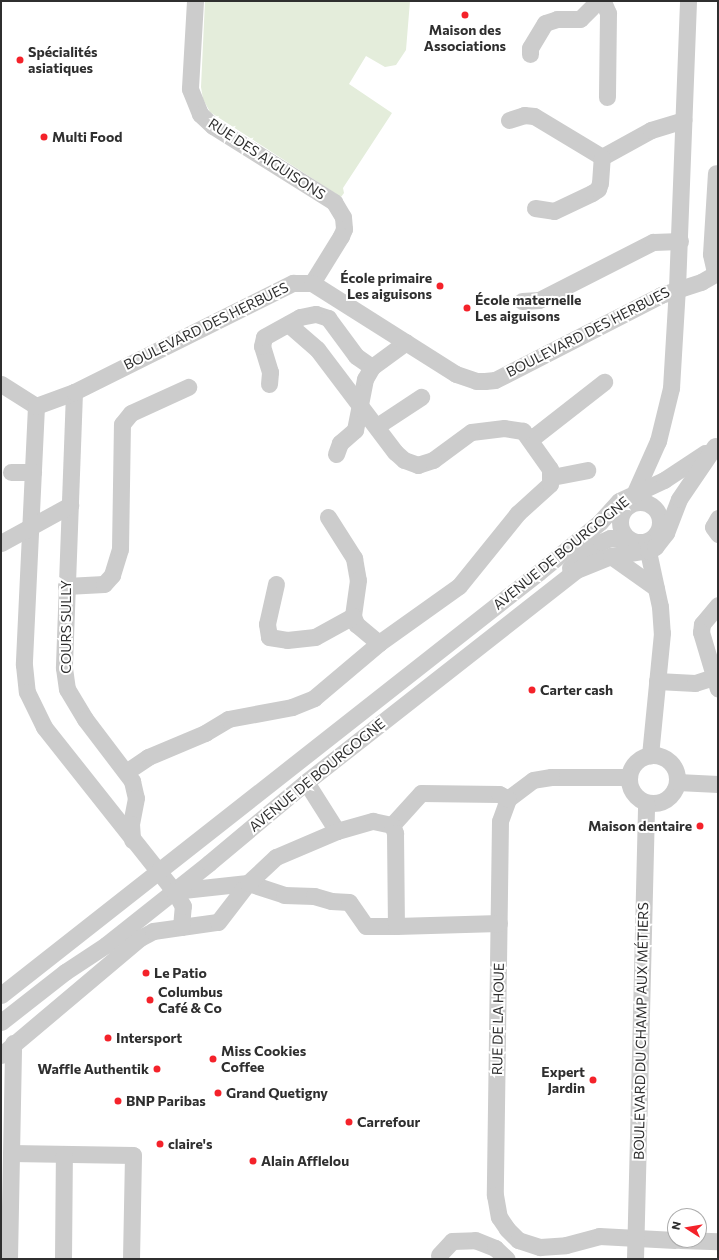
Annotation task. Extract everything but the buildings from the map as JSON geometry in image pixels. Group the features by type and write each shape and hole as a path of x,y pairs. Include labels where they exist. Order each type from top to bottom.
{"street":[{"name":"RUE DES AIGUISONS","path":"194,1 190,89 198,110 213,126 334,202 343,217 344,229 341,236 312,283"},
{"path":"629,539 621,529 637,498 667,411 671,388 678,288 688,1"},
{"path":"530,54 530,48 546,23 556,19 580,19 597,4 608,13 607,97"},
{"path":"509,120 524,115 534,116 602,157"},
{"path":"602,157 651,130 684,120"},
{"path":"535,208 554,211 598,189 600,183 602,157"},
{"path":"716,173 711,254 716,267"},
{"path":"522,301 539,300 653,242 680,240"},
{"name":"BOULEVARD DES HERBUES","path":"36,406 74,392 285,285 312,283 465,378 495,380 678,288 701,282 716,267"},
{"path":"269,384 270,372 262,346 264,337 300,317 316,314 328,318 356,356 372,366"},
{"path":"126,772 148,757 205,733 228,719 292,707 314,698 379,642 459,586 518,513 550,484 552,477 550,469 531,439 523,431 504,428 471,432 433,460 418,465 395,452 377,426 359,407 317,349 288,324"},
{"path":"336,454 340,443 355,430 359,420 359,407 365,379 372,366 406,342"},
{"path":"531,439 604,382"},
{"path":"1,384 36,406 24,666 28,692 44,727 166,881 183,906 181,927"},
{"path":"66,586 104,584 112,575 120,549 122,424 131,413 188,387"},
{"name":"COURS SULLY","path":"74,392 64,668 67,689 84,719 132,781 136,798 131,824 132,840"},
{"path":"377,426 421,397"},
{"name":"AVENUE DE BOURGOGNE","path":"1,995 166,881 306,782 576,570 611,556 661,542 679,499 715,446 637,498 496,614 166,881 1,1013"},
{"path":"552,477 587,470"},
{"path":"11,472 33,472"},
{"path":"637,498 659,514 661,520 657,534 647,546 656,588 662,633 650,755"},
{"path":"1,543 70,505"},
{"path":"328,517 354,558 358,580 353,616 356,624 379,642"},
{"path":"718,518 713,527 718,534"},
{"name":"AVENUE DE BOURGOGNE","path":"1,1002 166,881 601,542 610,538 629,539 647,546"},
{"path":"611,556 656,588"},
{"path":"276,584 267,624 269,637 287,640 315,637 353,616"},
{"path":"658,681 716,683 701,632 708,615 718,605"},
{"path":"650,755 667,759 675,769 677,782 670,797 654,804 646,803 632,793 629,777 636,762 650,755"},
{"path":"392,825 421,793 499,794 508,799 533,780 551,777 629,777"},
{"path":"306,782 337,831"},
{"path":"677,782 718,784"},
{"name":"RUE DE LA HOUE","path":"508,799 500,821 495,1195 499,1217 518,1240 540,1247 566,1245 600,1236 667,1240"},
{"name":"BOULEVARD DU CHAMP AUX MÉTIERS","path":"635,1259 646,803"},
{"path":"1,1055 13,1043 140,938 153,931 218,922 248,883 276,857 337,831 373,821 392,825"},
{"path":"392,825 396,842 396,926"},
{"path":"166,881 248,883 284,895 314,896 331,901 349,902 366,926 499,923"},
{"name":"AVENUE DE BOURGOGNE","path":"1,1022 65,972 106,945 166,881"},
{"path":"4,1259 3,1212 11,1152 6,1113 13,1043"},
{"path":"11,1152 133,1155 131,1259"},
{"path":"63,1259 64,1154"},
{"path":"3,1212 9,1259"},
{"path":"439,1254 452,1241 475,1240 495,1248 507,1259"},
{"path":"707,1241 718,1241"}],"green space":[{"path":"205,1 410,1 406,50 396,65 385,67 366,56 349,84 392,113 343,188 344,193 341,197 210,112 203,99 201,87"}],"place":[{"name":"Maison des Associations","path":"465,15"},
{"name":"Spécialités asiatiques","path":"20,60"},
{"name":"Multi Food","path":"44,137"},
{"name":"École primaire Les aiguisons","path":"440,286"},
{"name":"École maternelle Les aiguisons","path":"467,308"},
{"name":"Carter cash","path":"532,690"},
{"name":"Maison dentaire","path":"700,826"},
{"name":"Le Patio","path":"146,973"},
{"name":"Columbus Café & Co","path":"150,1000"},
{"name":"Intersport","path":"108,1038"},
{"name":"Miss Cookies Coffee","path":"213,1059"},
{"name":"Waffle Authentik","path":"157,1069"},
{"name":"Expert Jardin","path":"593,1080"},
{"name":"Grand Quetigny","path":"218,1093"},
{"name":"BNP Paribas","path":"118,1101"},
{"name":"Carrefour","path":"349,1122"},
{"name":"claire's","path":"160,1144"},
{"name":"Alain Afflelou","path":"253,1161"}]}
